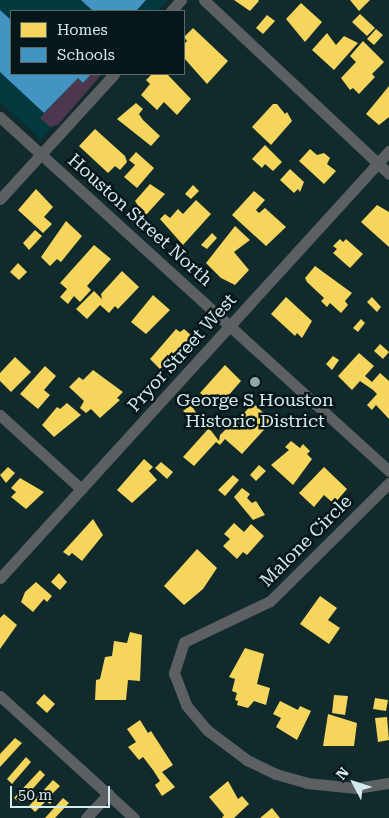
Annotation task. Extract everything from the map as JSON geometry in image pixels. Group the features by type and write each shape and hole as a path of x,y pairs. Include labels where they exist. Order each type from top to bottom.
{"street":[{"path":"172,10 181,0"},
{"path":"204,0 389,174"},
{"path":"0,199 113,75"},
{"name":"Houston Street North","path":"0,117 389,471"},
{"name":"Pryor Street West","path":"0,578 389,151"},
{"path":"0,415 81,489"},
{"name":"Malone Circle","path":"389,483 270,601 184,642 174,673 186,705 207,730 247,760 276,774 307,783 356,788 389,783"},
{"path":"0,696 134,818"},
{"path":"86,818 108,794"}],"shaded area":[{"path":"0,0 168,0 158,10 10,10 10,75 100,75 41,139 0,102"},
{"path":"90,75 101,75 58,125 50,127 40,118 78,78 83,83"}],"building: Homes":[{"path":"234,0 258,0 259,1 250,11"},
{"path":"350,0 370,0 359,11"},
{"path":"301,3 322,22 305,42 286,19"},
{"path":"360,14 375,28 367,36 352,22"},
{"path":"267,15 275,21 263,34 256,28"},
{"path":"193,28 228,61 207,84 185,59 185,43 187,41 185,36"},
{"path":"376,29 383,35 374,45 367,39"},
{"path":"327,33 336,45 344,36 358,43 334,70 312,50"},
{"path":"363,41 384,62 372,74 375,77 359,94 353,88 350,90 341,78 356,62 350,56"},
{"path":"151,75 168,75 191,99 177,115 164,102 157,110 141,95 150,84 146,80"},
{"path":"389,86 389,117 379,125 366,114"},
{"path":"136,103 143,109 139,114 143,120 160,136 151,146 117,119"},
{"path":"273,104 277,104 285,114 287,112 292,121 271,145 252,127"},
{"path":"95,129 125,156 127,162 120,170 115,166 108,173 79,146"},
{"path":"265,145 282,162 273,171 265,164 262,168 252,159"},
{"path":"310,149 317,155 324,153 330,158 327,164 336,171 324,184 299,161"},
{"path":"136,152 154,168 137,188 124,177 135,165 129,160"},
{"path":"290,169 304,182 300,192 298,189 294,193 280,180"},
{"path":"150,184 165,194 145,216 135,201"},
{"path":"193,185 199,191 191,199 185,194"},
{"path":"36,189 53,207 44,217 52,224 43,233 18,210"},
{"path":"254,191 265,200 256,210 259,213 265,208 286,227 266,246 232,215"},
{"path":"196,200 211,214 183,245 160,219 165,214 170,218 178,209 183,214"},
{"path":"377,205 389,212 389,247 361,222"},
{"path":"66,221 82,236 61,262 57,259 50,266 41,257"},
{"path":"235,226 250,240 234,252 249,270 235,285 221,278 206,263"},
{"path":"35,230 42,236 29,250 23,243"},
{"path":"212,233 217,238 207,249 201,245"},
{"path":"340,239 343,242 346,239 363,254 350,268 333,253 337,249 333,246"},
{"path":"94,245 111,259 87,286 91,290 80,302 74,296 68,304 60,297 67,289 60,283"},
{"path":"18,263 27,272 19,280 10,272"},
{"path":"315,266 352,293 345,301 348,305 341,313 330,303 327,307 321,301 324,298 307,282 305,278"},
{"path":"122,271 139,287 118,309 115,306 109,313 100,305 87,319 76,309 94,291 102,299 101,294"},
{"path":"153,295 170,310 146,334 131,322"},
{"path":"286,297 312,321 302,338 297,333 295,336 271,314"},
{"path":"372,297 381,307 377,312 367,302"},
{"path":"361,319 365,323 358,332 353,328"},
{"path":"176,329 180,332 184,329 193,337 160,369 150,359"},
{"path":"380,344 389,352 383,359 374,351"},
{"path":"359,353 374,366 365,376 372,382 380,373 389,381 389,419 376,405 372,410 367,405 377,394 373,390 360,381 352,390 338,376"},
{"path":"333,356 339,360 332,370 326,364"},
{"path":"15,357 31,372 11,392 0,381 0,373"},
{"path":"225,365 241,381 221,404 217,401 214,403 200,393"},
{"path":"45,366 56,376 44,390 50,395 38,409 20,394"},
{"path":"93,370 123,392 117,398 120,400 100,418 91,409 86,413 80,408 84,401 69,387 79,377 83,380"},
{"path":"67,403 81,415 54,437 42,425 57,407 60,409"},
{"path":"253,403 272,421 242,454 225,439 220,445 216,442 194,466 183,457 209,428 219,441 220,435 227,428 229,430"},
{"path":"191,405 197,414 193,420 183,411"},
{"path":"291,441 300,448 303,444 310,451 307,454 312,459 293,485 271,465 289,450 285,447"},
{"path":"144,459 153,467 149,471 157,480 132,503 117,490"},
{"path":"161,462 173,472 167,479 155,468"},
{"path":"259,465 266,471 256,481 250,475"},
{"path":"8,467 15,473 6,483 0,475"},
{"path":"324,467 347,489 334,504 324,495 314,507 299,493"},
{"path":"233,475 239,480 225,496 218,490"},
{"path":"20,478 44,492 26,509 11,497 16,492 11,488"},
{"path":"242,488 250,494 247,498 252,503 256,501 265,515 253,520 234,497"},
{"path":"93,519 103,535 82,561 72,553 69,556 63,552"},
{"path":"234,523 244,532 251,524 264,536 247,555 243,552 237,559 223,546 230,539 224,534"},
{"path":"197,549 217,568 203,589 184,605 164,586"},
{"path":"59,573 67,582 60,590 51,582"},
{"path":"36,582 52,596 47,602 44,599 33,612 21,602 25,592"},
{"path":"320,596 337,608 328,620 340,628 329,644 300,624"},
{"path":"4,614 17,625 0,649 0,618"},
{"path":"130,632 142,635 140,681 128,680 126,700 95,700 96,680 100,679 105,657 112,656 114,641 127,643"},
{"path":"245,648 264,654 257,684 270,688 266,705 254,701 248,708 237,705 238,701 235,700 237,693 232,691 235,679 229,677"},
{"path":"44,694 55,704 47,713 36,703"},
{"path":"334,695 348,696 345,715 332,713"},
{"path":"375,698 388,700 386,711 373,709"},
{"path":"280,701 298,710 300,706 311,711 297,740 276,727 281,718 273,714"},
{"path":"328,714 357,723 354,746 323,746"},
{"path":"387,717 389,740 378,742 375,718"},
{"path":"140,720 148,733 151,731 173,765 162,772 175,787 162,796 155,785 160,781 153,770 143,757 139,760 128,747 136,742 127,729"},
{"path":"15,738 22,743 0,767 0,754"},
{"path":"26,757 31,762 12,784 7,779"},
{"path":"40,770 45,775 20,803 14,798"},
{"path":"53,780 60,786 50,796 54,799 50,804 46,801 35,812 29,806"},
{"path":"228,781 238,799 242,796 249,804 234,818 222,818 224,815 209,797"},
{"path":"63,798 69,803 55,818 45,818"},
{"path":"272,808 280,818 260,818"}],"building: Schools":[{"path":"81,0 146,0 137,10 92,10"},
{"path":"0,10 10,19 10,75 90,75 83,83 78,78 44,113 0,72"}],"place":[{"name":"George S Houston Historic District","path":"255,382"}]}
